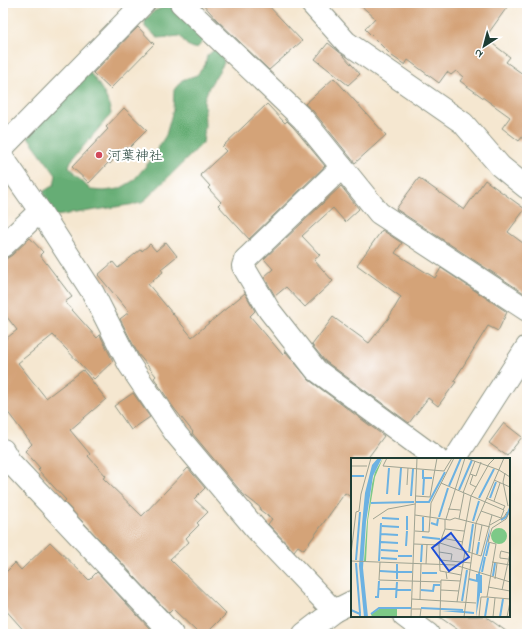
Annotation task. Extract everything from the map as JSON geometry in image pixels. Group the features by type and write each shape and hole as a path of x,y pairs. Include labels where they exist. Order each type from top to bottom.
{"street":[{"path":"3,147 144,3"},
{"path":"181,3 304,119 379,213 527,310"},
{"path":"311,3 346,42 463,123 500,166 527,188"},
{"path":"3,158 40,211 93,293 129,364 176,434 255,528 343,606 304,634"},
{"path":"342,167 245,260 243,266 269,310 316,370 436,458"},
{"path":"3,246 40,211"},
{"path":"456,458 527,347"},
{"path":"3,450 10,462 172,634"},
{"path":"405,617 428,634"}],"green space":[{"path":"172,4 210,35 196,49 187,45 180,36 158,38 145,27 145,20 154,11"},
{"path":"215,49 222,52 224,63 209,87 204,100 205,126 203,143 142,203 56,216 39,194 54,185 56,175 28,137 88,70 105,96 111,114 71,161 69,166 75,175 91,190 104,191 119,189 133,181 150,161 166,135 173,110 174,90 182,80 197,75 205,65 207,56"}],"building":[{"path":"202,3 266,3 302,41 269,70 216,19"},
{"path":"358,3 510,3 485,38 510,57 506,62 527,77 527,131 519,141 502,128 510,117 460,81 463,77 456,71 451,75 447,72 439,83 408,60 405,65 392,56 365,29 375,18"},
{"path":"138,27 154,44 110,89 93,73"},
{"path":"328,43 343,55 360,74 348,85 315,59"},
{"path":"334,78 386,135 355,163 313,111 305,104"},
{"path":"267,104 285,123 287,121 294,128 325,166 249,239 218,205 221,202 208,188 210,186 200,175 226,151 222,147"},
{"path":"124,108 147,130 128,149 126,147 110,164 109,162 89,183 72,167 108,129 106,127"},
{"path":"419,178 464,210 485,180 525,209 508,232 527,246 527,295 396,209"},
{"path":"341,186 359,209 345,222 333,208 302,236 320,255 314,260 333,281 305,307 286,287 275,296 264,277 273,269 264,259"},
{"path":"382,230 402,243 395,253 435,278 441,268 507,312 498,331 488,326 454,381 456,382 438,406 428,398 409,423 325,361 312,345 333,317 369,343 388,319 401,297 357,265"},
{"path":"30,238 43,252 40,255 72,297 65,302 97,338 100,335 113,361 94,379 53,335 18,363 46,398 83,370 106,399 70,430 90,454 88,456 106,476 103,478 142,516 188,468 205,488 194,499 208,512 197,523 199,525 186,538 189,542 170,559 226,614 206,634 199,634 173,609 169,613 64,502 66,500 38,470 40,468 25,451 32,444 3,406 3,341 17,330 3,312 3,261 12,255"},
{"path":"166,242 177,256 161,269 163,272 148,284 192,337 245,293 255,311 250,316 283,355 286,352 309,380 384,436 368,458 351,458 351,497 345,493 304,550 298,546 294,551 268,524 272,519 243,494 192,433 193,432 173,407 154,378 156,376 138,354 120,319 129,312 98,275 113,262 118,268 141,249 142,251 150,244 156,251"},
{"path":"133,393 150,417 131,430 114,406"},
{"path":"504,423 522,437 507,456 489,443"},
{"path":"50,542 89,580 97,572 151,630 147,634 27,634 3,607 3,575 15,563 21,570"},
{"path":"439,617 486,617 510,634 464,634"}],"waterway":[{"path":"3,6 6,3"}],"place":[{"name":"河葉神社","path":"99,155"}]}
